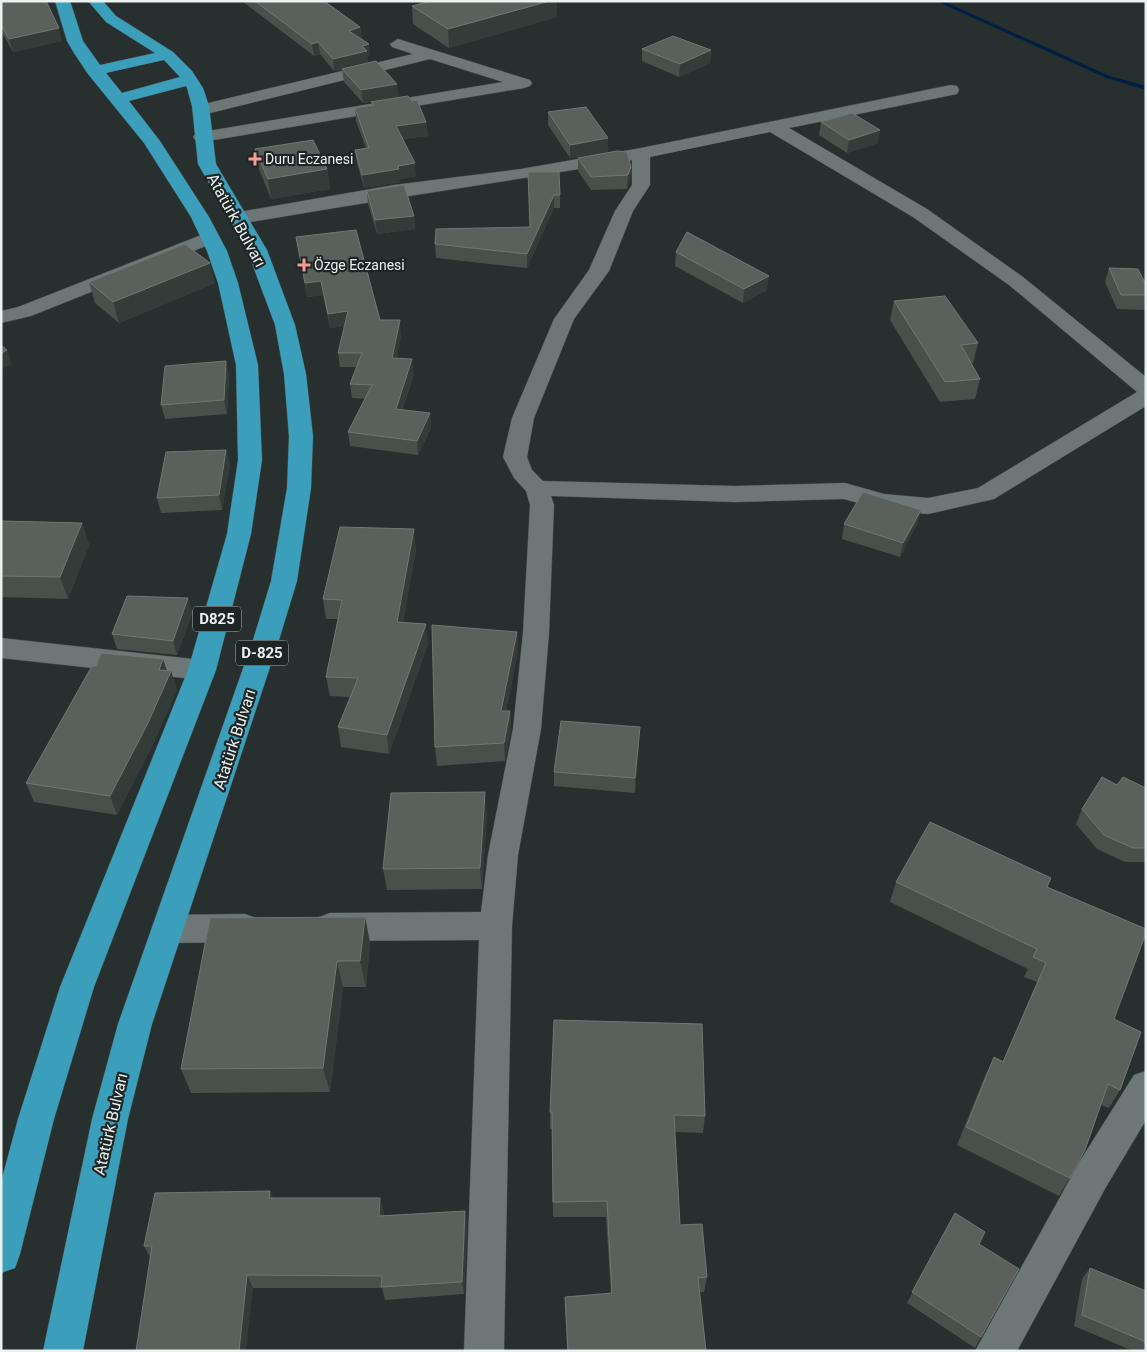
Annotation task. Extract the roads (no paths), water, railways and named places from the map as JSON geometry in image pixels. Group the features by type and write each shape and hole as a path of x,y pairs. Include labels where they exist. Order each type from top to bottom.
{"highway":[{"name":"Atatürk Bulvarı","path":"1,1254 36,1119 77,987 202,670 239,534 250,460 250,410 246,365 228,283 218,251 209,238 200,217 151,141 94,71 75,42 62,1"},
{"name":"Atatürk Bulvarı","path":"63,1351 110,1119 135,1024 248,696 284,581 299,488 302,436 295,374 285,325 257,250 211,174 203,151 202,110 198,96 189,80 166,55 106,15 95,1"},
{"path":"94,71 166,55"},
{"path":"118,100 189,80"}],"street":[{"path":"202,137 524,83 398,44"},
{"path":"202,110 433,54"},
{"path":"239,218 394,191 521,174 641,153 952,90"},
{"path":"771,126 920,213 1016,281 1146,388"},
{"path":"484,1351 496,926 503,855 527,729 536,633 542,504 537,488 522,474 515,457 523,418 564,320 598,271 624,211 641,185 641,153"},
{"path":"1,317 24,312 209,238"},
{"path":"537,488 735,494 845,491 884,502 928,506 985,494 1146,396"},
{"path":"1,648 202,670"},
{"path":"169,929 496,926"},
{"path":"995,1351 1093,1174 1146,1087"}],"waterway":[{"path":"938,1 1108,77 1146,88"}],"place":[{"name":"Duru Eczanesi","path":"255,159"},
{"name":"Özge Eczanesi","path":"304,265"}]}
